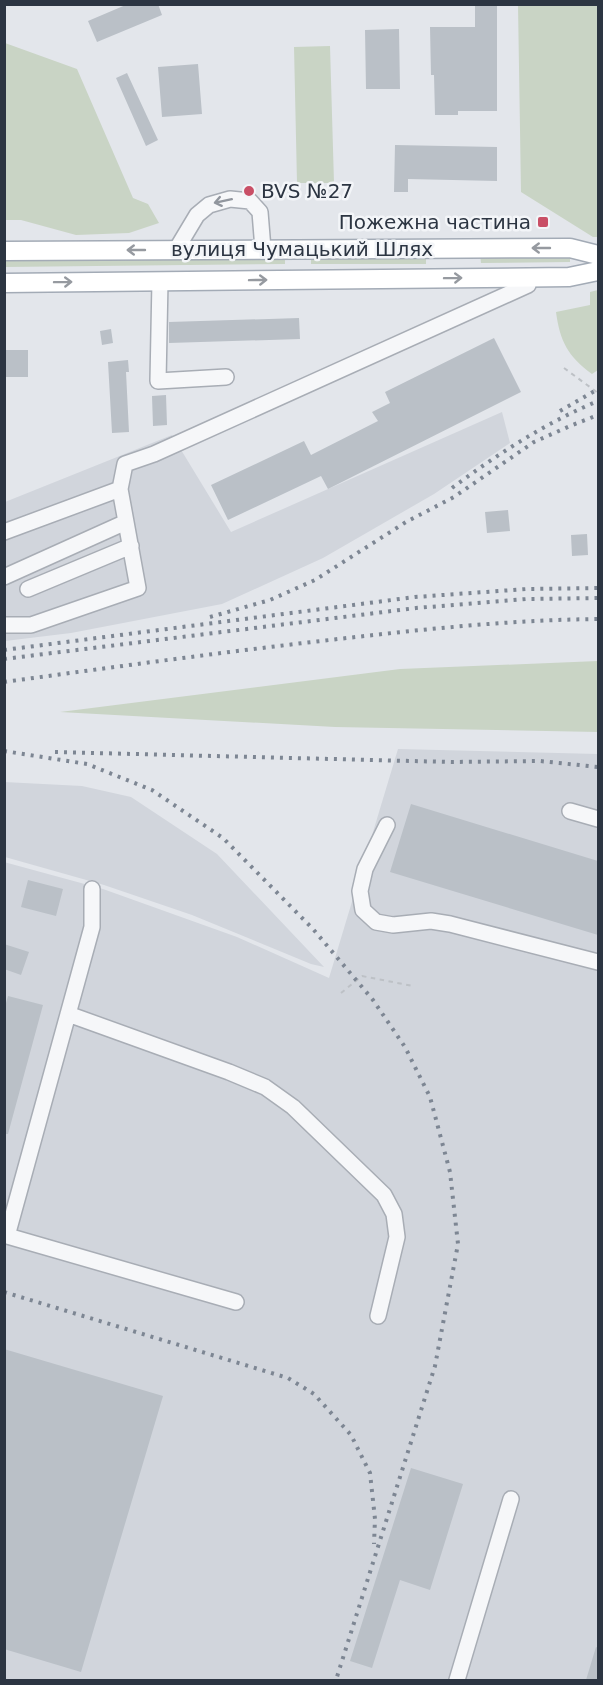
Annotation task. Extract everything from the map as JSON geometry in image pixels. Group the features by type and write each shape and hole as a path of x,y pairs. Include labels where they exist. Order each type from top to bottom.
{"main road":[{"name":"вулиця Чумацький Шлях","path":"4,251 570,248 598,255"},
{"name":"вулиця Чумацький Шлях","path":"4,283 569,277 598,271"}],"lane":[{"path":"176,250 196,215 209,205 230,199 250,201 260,212 263,249"},
{"path":"160,281 158,381 226,377"},
{"path":"4,625 30,624 138,588 120,489 125,464 154,454 528,285"},
{"path":"4,532 120,489"},
{"path":"4,577 126,522"},
{"path":"28,589 131,546"},
{"path":"570,811 598,819"},
{"path":"387,825 365,869 360,891 363,910 376,922 393,925 431,921 450,924 598,962"},
{"path":"92,889 92,927 6,1236 236,1302"},
{"path":"68,1014 230,1072 265,1087 293,1107 384,1195 394,1214 397,1236 378,1316"},
{"path":"457,1680 511,1500"}],"path":[{"path":"564,368 598,393"},
{"path":"341,993 362,976 412,986"}],"shaded area":[{"path":"502,412 510,443 434,494 323,558 222,604 71,633 5,641 5,502 172,435 231,532"},
{"path":"398,749 598,754 598,1680 5,1680 4,862 103,889 237,937 329,978"},
{"path":"4,782 82,786 131,797 217,854 324,967 311,964 192,915 104,885 5,857"}],"green space":[{"path":"518,5 598,5 598,237 593,237 521,192"},
{"path":"5,43 77,69 133,198 148,204 159,223 129,233 76,235 21,220 5,220"},
{"path":"330,46 334,183 297,183 294,47"},
{"path":"570,252 570,262 481,263 480,253"},
{"path":"311,254 426,254 426,264 311,264"},
{"path":"285,255 285,264 5,267 4,257"},
{"path":"598,290 598,370 592,374 566,348 556,312 590,305 590,292"},
{"path":"598,661 598,732 335,727 60,712 400,669"}],"building":[{"path":"128,4 158,4 162,15 97,42 88,21"},
{"path":"475,4 497,4 497,111 458,111 458,115 435,115 430,27 475,27"},
{"path":"399,29 400,89 366,89 365,30"},
{"path":"198,64 202,114 162,117 158,67"},
{"path":"127,73 158,140 146,146 116,78"},
{"path":"395,145 497,147 497,181 408,179 408,192 394,192"},
{"path":"299,318 300,339 169,343 169,322"},
{"path":"111,329 113,343 102,345 100,331"},
{"path":"494,338 521,392 328,489 321,476 228,520 211,485 304,441 311,455 378,421 372,412 390,403 385,392"},
{"path":"4,350 28,350 28,377 4,377"},
{"path":"128,360 129,372 126,372 129,432 112,433 108,362"},
{"path":"166,395 167,425 153,426 152,396"},
{"path":"508,510 510,531 487,533 485,512"},
{"path":"587,534 588,555 572,556 571,535"},
{"path":"411,804 598,861 598,935 390,872"},
{"path":"28,880 63,889 56,916 21,907"},
{"path":"4,944 29,952 21,975 4,969"},
{"path":"8,996 43,1005 8,1134 4,1134 4,1010"},
{"path":"4,1349 163,1396 81,1672 4,1649"},
{"path":"411,1468 463,1484 430,1590 400,1580 372,1668 350,1661"},
{"path":"596,1647 598,1648 598,1680 586,1680"}],"railway":[{"path":"560,411 598,389"},
{"path":"452,488 522,440 598,401"},
{"path":"210,617 270,600 315,580 406,522 454,497 534,442 598,415"},
{"path":"4,650 415,597 527,589 598,588"},
{"path":"4,659 416,608 527,599 598,598"},
{"path":"4,682 235,651 384,634 491,624 598,619"},
{"path":"4,751 87,764 152,790 223,838 313,929 373,1000 405,1047 430,1097 450,1172 458,1244 435,1366 336,1680"},
{"path":"55,752 451,762 540,761 598,767"},
{"path":"4,1292 288,1378 314,1394 351,1435 370,1473 375,1519 374,1544"}],"place":[{"name":"BVS №27","path":"249,191"},
{"name":"Пожежна частина","path":"543,222"}]}
